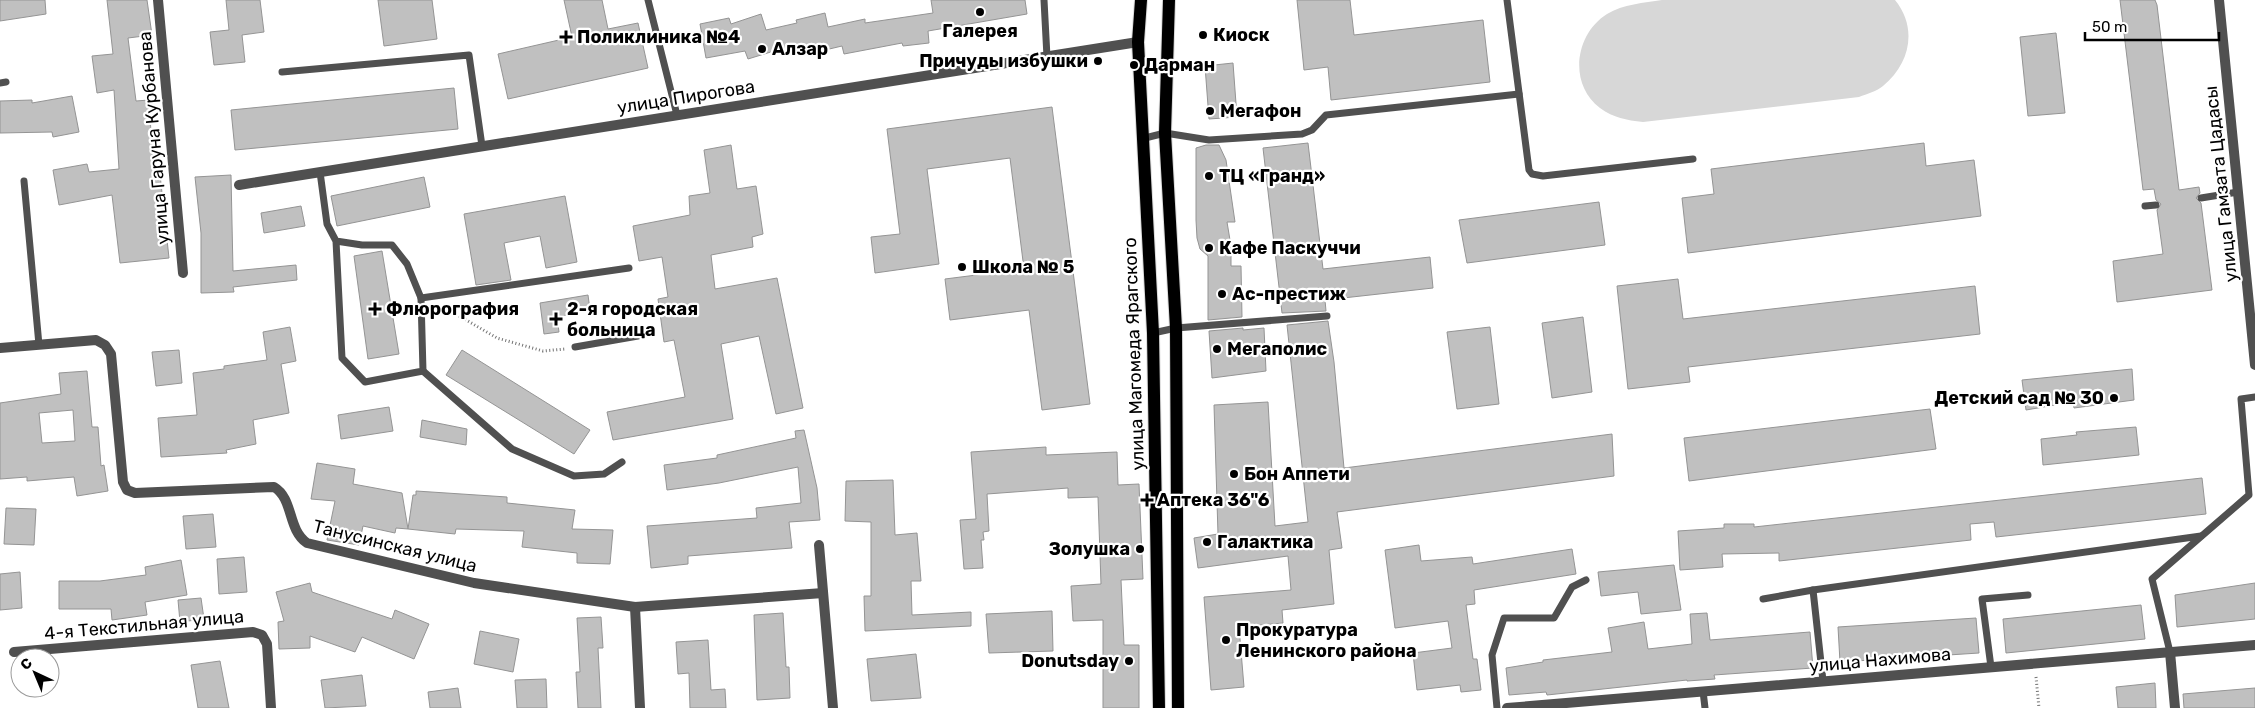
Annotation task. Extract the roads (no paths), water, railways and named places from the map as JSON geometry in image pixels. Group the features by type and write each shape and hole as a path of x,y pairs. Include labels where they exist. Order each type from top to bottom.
{"main road":[{"name":"улица Магомеда Ярагского","path":"1141,0 1138,42 1145,138 1153,333 1158,708"},
{"path":"1169,0 1165,133 1176,328 1178,708"}],"street":[{"name":"улица Гаруна Курбанова","path":"158,0 183,273"},
{"name":"улица Гамзата Цадасы","path":"2219,0 2255,365"},
{"name":"улица Пирогова","path":"239,185 1138,42"},
{"name":"Танусинская улица","path":"0,348 96,340 105,345 111,354 123,482 127,490 135,493 274,487 281,491 294,528 299,537 307,543 474,583 635,607 822,593"},
{"path":"820,546 822,593 833,708"},
{"path":"635,607 640,708"},
{"name":"4-я Текстильная улица","path":"60,648 253,632 262,635 267,644 271,708"},
{"name":"улица Нахимова","path":"1507,708 2255,645"},
{"path":"2170,652 2175,708"}],"lane":[{"path":"648,0 678,115"},
{"path":"1044,0 1047,57"},
{"path":"1507,0 1529,170 1532,174 1543,176 1693,159"},
{"path":"282,72 469,55 482,146"},
{"path":"1145,138 1165,133 1209,140 1302,134 1312,130 1326,115 1519,94"},
{"path":"320,172 327,224 336,241 342,358 365,382 423,371"},
{"path":"24,181 39,345"},
{"path":"2201,198 2238,192"},
{"path":"2145,206 2156,204"},
{"path":"336,241 362,245 392,245 407,264 421,298 423,371 512,449 574,476 604,474 622,462"},
{"path":"421,298 628,268"},
{"path":"1153,333 1176,328 1327,316"},
{"path":"575,347 638,336"},
{"path":"2170,652 2152,578 2249,495 2241,400 2255,397"},
{"path":"2246,456 2255,455"},
{"path":"1763,599 1813,590 2201,536"},
{"path":"1498,708 1492,655 1504,618 1554,618 1572,587 1586,580"},
{"path":"1813,590 1823,681"},
{"path":"1991,667 1982,600 2028,595"},
{"path":"1703,691 1705,708"}],"place":[{"name":"Галерея","path":"980,12"},
{"name":"Киоск","path":"1203,35"},
{"name":"Поликлиника №4","path":"566,37"},
{"name":"Алзар","path":"762,49"},
{"name":"Причуды избушки","path":"1098,61"},
{"name":"Дарман","path":"1134,65"},
{"name":"Мегафон","path":"1210,111"},
{"name":"ТЦ «Гранд»","path":"1209,176"},
{"name":"Кафе Паскуччи","path":"1209,248"},
{"name":"Школа № 5","path":"962,267"},
{"name":"Ас-престиж","path":"1222,294"},
{"name":"Флюрография","path":"375,309"},
{"name":"2-я городская больница","path":"556,319"},
{"name":"Мегаполис","path":"1217,349"},
{"name":"Детский сад № 30","path":"2114,398"},
{"name":"Бон Аппети","path":"1234,474"},
{"name":"Аптека 36\"6","path":"1147,500"},
{"name":"Галактика","path":"1207,542"},
{"name":"Золушка","path":"1140,549"},
{"name":"Прокуратура Ленинского района","path":"1226,640"},
{"name":"Donutsday","path":"1129,661"}]}
